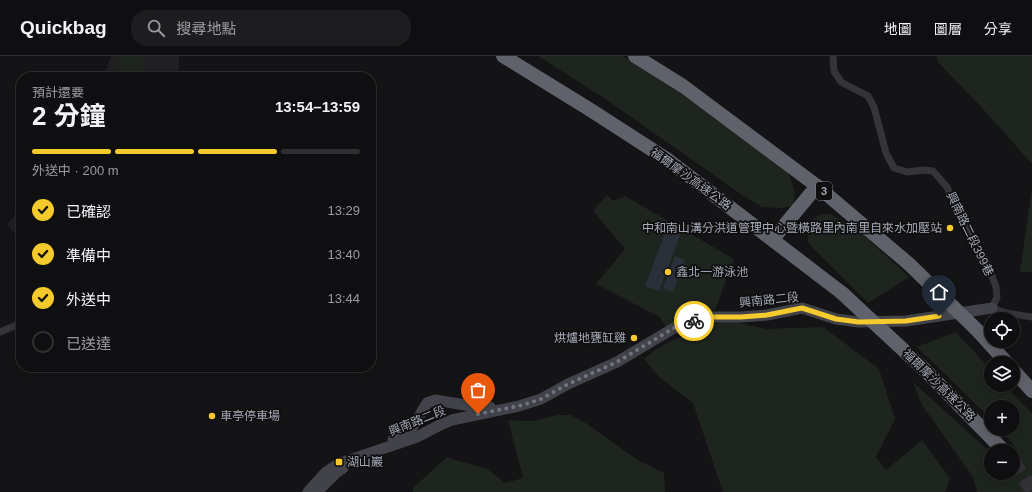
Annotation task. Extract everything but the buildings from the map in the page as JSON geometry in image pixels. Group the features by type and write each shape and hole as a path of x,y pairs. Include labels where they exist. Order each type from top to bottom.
{"highway":[{"name":"福爾摩沙高速公路","path":"503,56 668,160 842,293 926,370 997,444"},
{"name":"3","path":"635,56 682,86 818,186 909,264 1000,356"},
{"path":"772,239 818,186"},
{"path":"1020,378 1032,391"}],"street":[{"name":"興南路二段399巷","path":"832,56 834,71 841,82 868,96 874,107 886,153 894,168 907,172 923,170 933,171 947,187 956,207 987,263 996,287 997,297 992,308"},
{"name":"興南路二段","path":"308,492 326,472 338,464 417,437 452,420 519,406 541,399 568,384 617,362 674,328 704,317 761,316 802,308 836,319 859,322 906,321 992,308"},
{"path":"992,308 1006,314 1032,317"},
{"path":"0,332 16,325"},
{"name":"興南路二段","path":"372,452 412,428 427,403 435,400 477,407 519,406"},
{"name":"興南路二段","path":"318,492 336,473 356,458"}],"shaded area":[{"path":"111,56 179,56 179,72 106,72"},
{"path":"118,56 144,56 143,72 117,72"},
{"path":"538,56 623,56 679,92 788,173 793,185 794,193 794,202 792,206 781,208 762,207 742,195 607,100"},
{"path":"937,56 1032,56 1032,164 984,110 938,62"},
{"path":"1032,188 1032,272 1020,272"},
{"name":"鑫北一游泳池","path":"607,195 613,201 625,196 734,259 715,310 695,314 666,327 660,317 596,284 625,249 593,211"},
{"path":"16,213 16,234 7,225"},
{"path":"821,214 831,214 859,231 909,277 868,303 809,244 807,234 808,226"},
{"path":"667,228 681,233 659,291 645,286"},
{"path":"675,256 685,260 673,292 663,288"},
{"path":"726,320 766,329 823,327 879,369 895,419 876,457 886,470 922,440 950,478 945,492 723,492 693,403 658,376 644,359 673,340"},
{"path":"956,332 984,362 984,392 1012,392 1019,400 984,400 984,412 917,347"},
{"path":"913,382 984,447 984,480 1020,480 1020,444 1012,444 1006,436 1020,436 1020,401 1032,414 1032,492 977,492 973,477 922,405"},
{"path":"557,415 571,415 587,424 638,460 664,473 665,492 413,492 413,488 447,457 486,468 505,483 523,478 508,420 534,421"}],"tunnel":[{"path":"1020,472 1032,490"}],"way so far":[{"path":"478,414 519,406 541,399 568,384 617,362 674,328 694,321"}],"place":[{"name":"中和南山溝分洪道管理中心暨橫路里內南里自來水加壓站","path":"950,228"},
{"name":"鑫北一游泳池","path":"668,272"},
{"name":"烘爐地甕缸雞","path":"634,338"},
{"name":"車亭停車場","path":"212,416"},
{"name":"湖山巖","path":"339,462"}],"route":[{"path":"694,321 704,317 767,315 802,308 836,319 859,322 906,321 939,316"}]}
